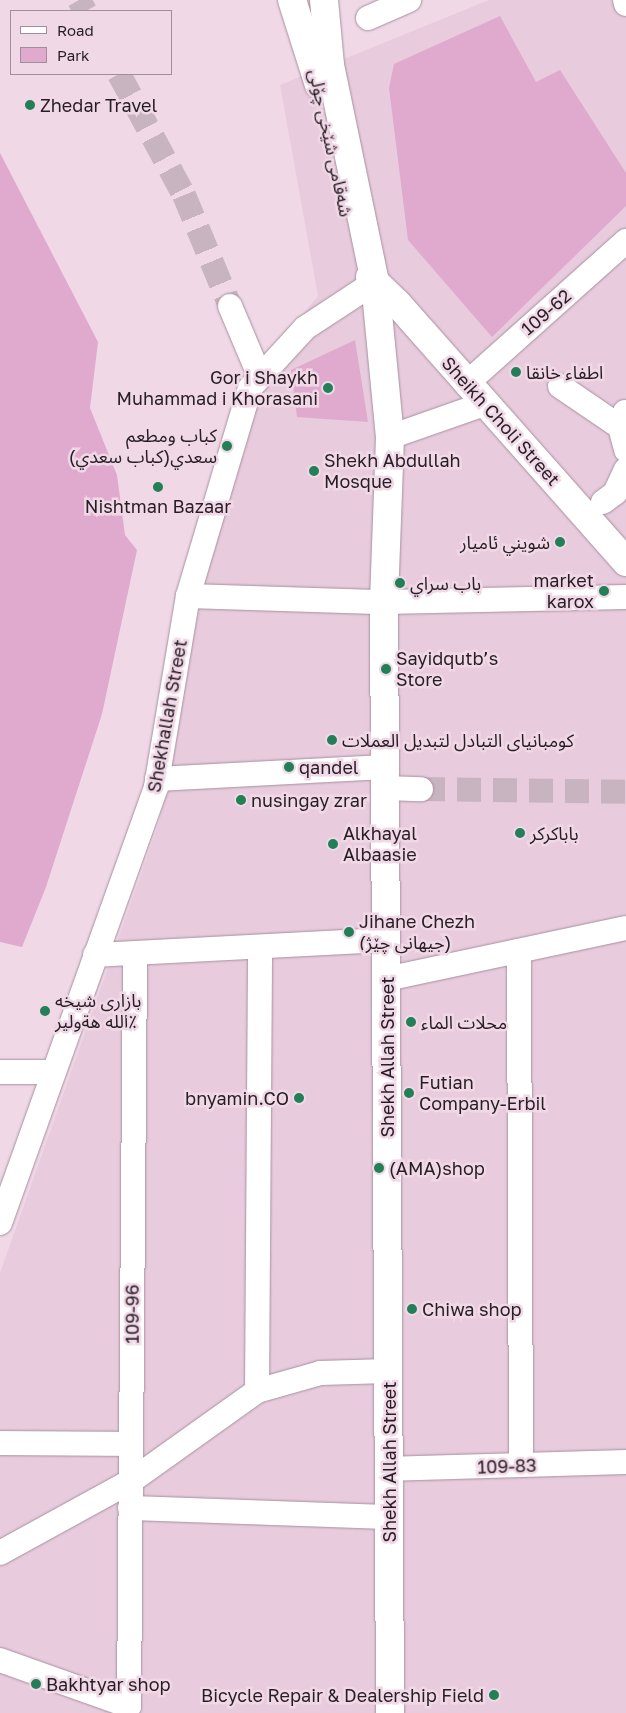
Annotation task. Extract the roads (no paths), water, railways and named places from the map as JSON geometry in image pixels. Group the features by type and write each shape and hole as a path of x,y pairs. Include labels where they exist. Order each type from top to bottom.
{"main road":[{"path":"279,0 319,46"},
{"name":"شەقامی شێخی چۆلی","path":"292,0 319,46"},
{"path":"314,0 319,46"},
{"path":"319,46 324,0"},
{"name":"Shekh Allah Street","path":"319,46 330,65 375,282 390,437 384,602 390,1713"},
{"name":"Sheikh Choli Street","path":"375,282 626,562"}],"street":[{"path":"368,18 409,0"},
{"path":"625,0 626,4"},
{"name":"109-62","path":"466,384 626,241"},
{"name":"Shekhallah Street","path":"0,1222 157,779 188,596 250,388 305,328 375,282"},
{"path":"230,306 260,377"},
{"path":"560,386 623,419 626,450"},
{"path":"390,437 484,404"},
{"path":"603,502 616,493 626,469"},
{"path":"188,596 384,602 626,598"},
{"path":"157,779 385,778 421,789"},
{"path":"386,979 626,928"},
{"path":"95,955 260,948 386,940"},
{"path":"257,1391 260,948"},
{"path":"518,951 521,1465"},
{"name":"109-96","path":"127,1710 135,954"},
{"path":"0,1072 52,1072"},
{"path":"0,1552 130,1481 257,1391 320,1372 388,1371"},
{"path":"0,1443 131,1444"},
{"name":"109-83","path":"388,1469 626,1462"},
{"path":"130,1508 389,1517"},
{"path":"0,1660 127,1710"}],"tunnel":[{"path":"79,0 84,10"},
{"path":"120,75 184,195 230,306"},
{"path":"421,789 626,792"}],"place":[{"name":"Zhedar Travel","path":"30,105"},
{"name":"اطفاء خانقا","path":"516,372"},
{"name":"Gor i Shaykh Muhammad i Khorasani","path":"328,388"},
{"name":"كباب ومطعم سعدي(كباب سعدي)","path":"227,446"},
{"name":"Shekh Abdullah Mosque","path":"314,471"},
{"name":"Nishtman Bazaar","path":"158,487"},
{"name":"شويني ئامیار","path":"560,542"},
{"name":"باب سراي","path":"400,583"},
{"name":"market karox","path":"604,591"},
{"name":"Sayidqutb’s Store","path":"386,669"},
{"name":"كومبانياى التبادل لتبديل العملات","path":"332,740"},
{"name":"qandel","path":"289,767"},
{"name":"nusingay zrar","path":"241,800"},
{"name":"باباكركر","path":"520,833"},
{"name":"Alkhayal Albaasie","path":"333,844"},
{"name":"Jihane Chezh (جیهانی چێژ)","path":"349,932"},
{"name":"بازاری شیخه الله هةولیر٪","path":"45,1011"},
{"name":"محلات الماء","path":"411,1022"},
{"name":"Futian Company-Erbil","path":"409,1093"},
{"name":"bnyamin.CO","path":"299,1098"},
{"name":"(AMA)shop","path":"379,1168"},
{"name":"Chiwa shop","path":"412,1309"},
{"name":"Bakhtyar shop","path":"36,1684"},
{"name":"Bicycle Repair & Dealership Field","path":"494,1695"}]}
